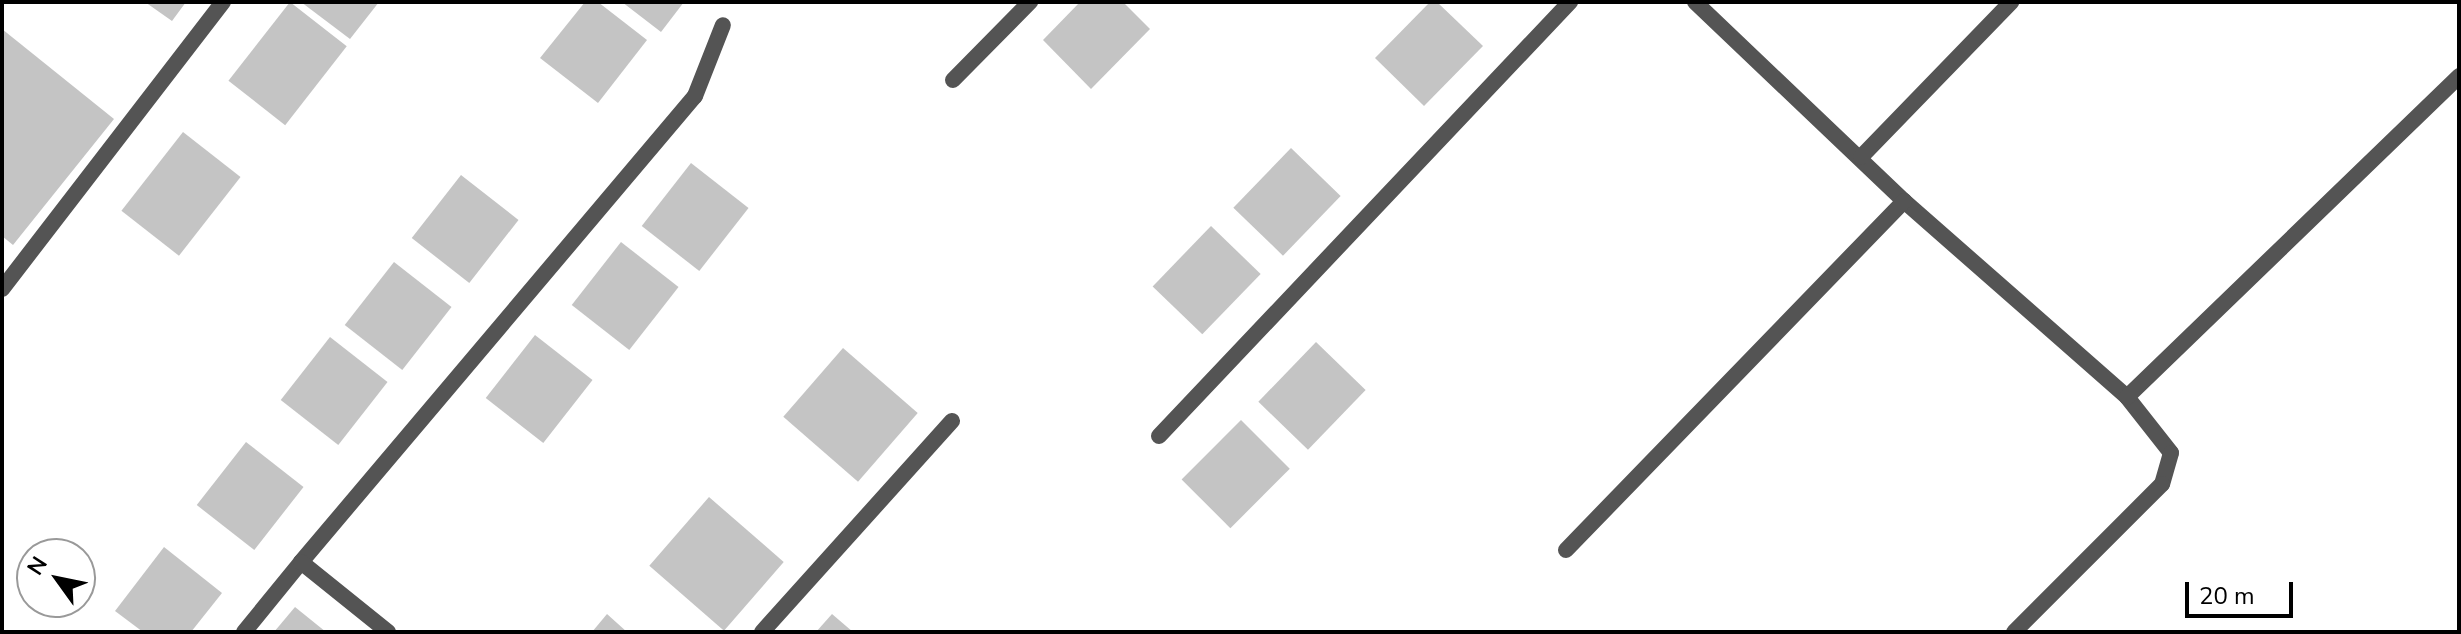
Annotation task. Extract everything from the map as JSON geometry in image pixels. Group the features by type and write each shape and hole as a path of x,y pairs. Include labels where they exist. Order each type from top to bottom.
{"street":[{"path":"2,289 223,2"},
{"path":"953,80 1030,2"},
{"path":"1159,436 1570,2"},
{"path":"1695,2 1904,201 2127,397 2171,453 2162,484 2014,632"},
{"path":"1861,157 2011,2"},
{"path":"244,632 695,96 723,25"},
{"path":"2127,397 2459,76"},
{"path":"1566,550 1904,201"},
{"path":"762,632 952,421"},
{"path":"301,562 388,632"}],"building":[{"path":"145,2 186,2 172,21"},
{"path":"290,2 347,46 285,125 228,81"},
{"path":"301,2 379,2 350,39"},
{"path":"585,2 598,2 647,40 598,103 540,58"},
{"path":"622,2 684,2 661,32"},
{"path":"1080,2 1123,2 1150,29 1091,89 1043,40"},
{"path":"1430,2 1437,2 1483,46 1424,106 1375,58"},
{"path":"2,29 114,119 13,245 2,236"},
{"path":"183,132 241,177 179,256 121,211"},
{"path":"1291,148 1341,196 1283,256 1233,208"},
{"path":"691,163 749,208 699,271 642,226"},
{"path":"461,175 519,220 469,283 412,238"},
{"path":"1211,226 1261,274 1202,334 1153,286"},
{"path":"621,242 679,287 629,350 572,305"},
{"path":"394,262 452,307 402,370 345,325"},
{"path":"535,335 593,380 543,443 486,398"},
{"path":"330,337 388,382 338,445 281,400"},
{"path":"1316,342 1366,390 1308,450 1258,402"},
{"path":"843,348 918,413 858,482 783,417"},
{"path":"1241,420 1290,469 1230,528 1182,479"},
{"path":"246,442 304,487 254,550 197,505"},
{"path":"709,497 784,562 724,631 649,566"},
{"path":"164,547 222,593 191,632 143,632 115,611"},
{"path":"295,607 326,632 274,632"},
{"path":"607,614 627,632 592,632"},
{"path":"832,614 853,632 816,632"}]}
